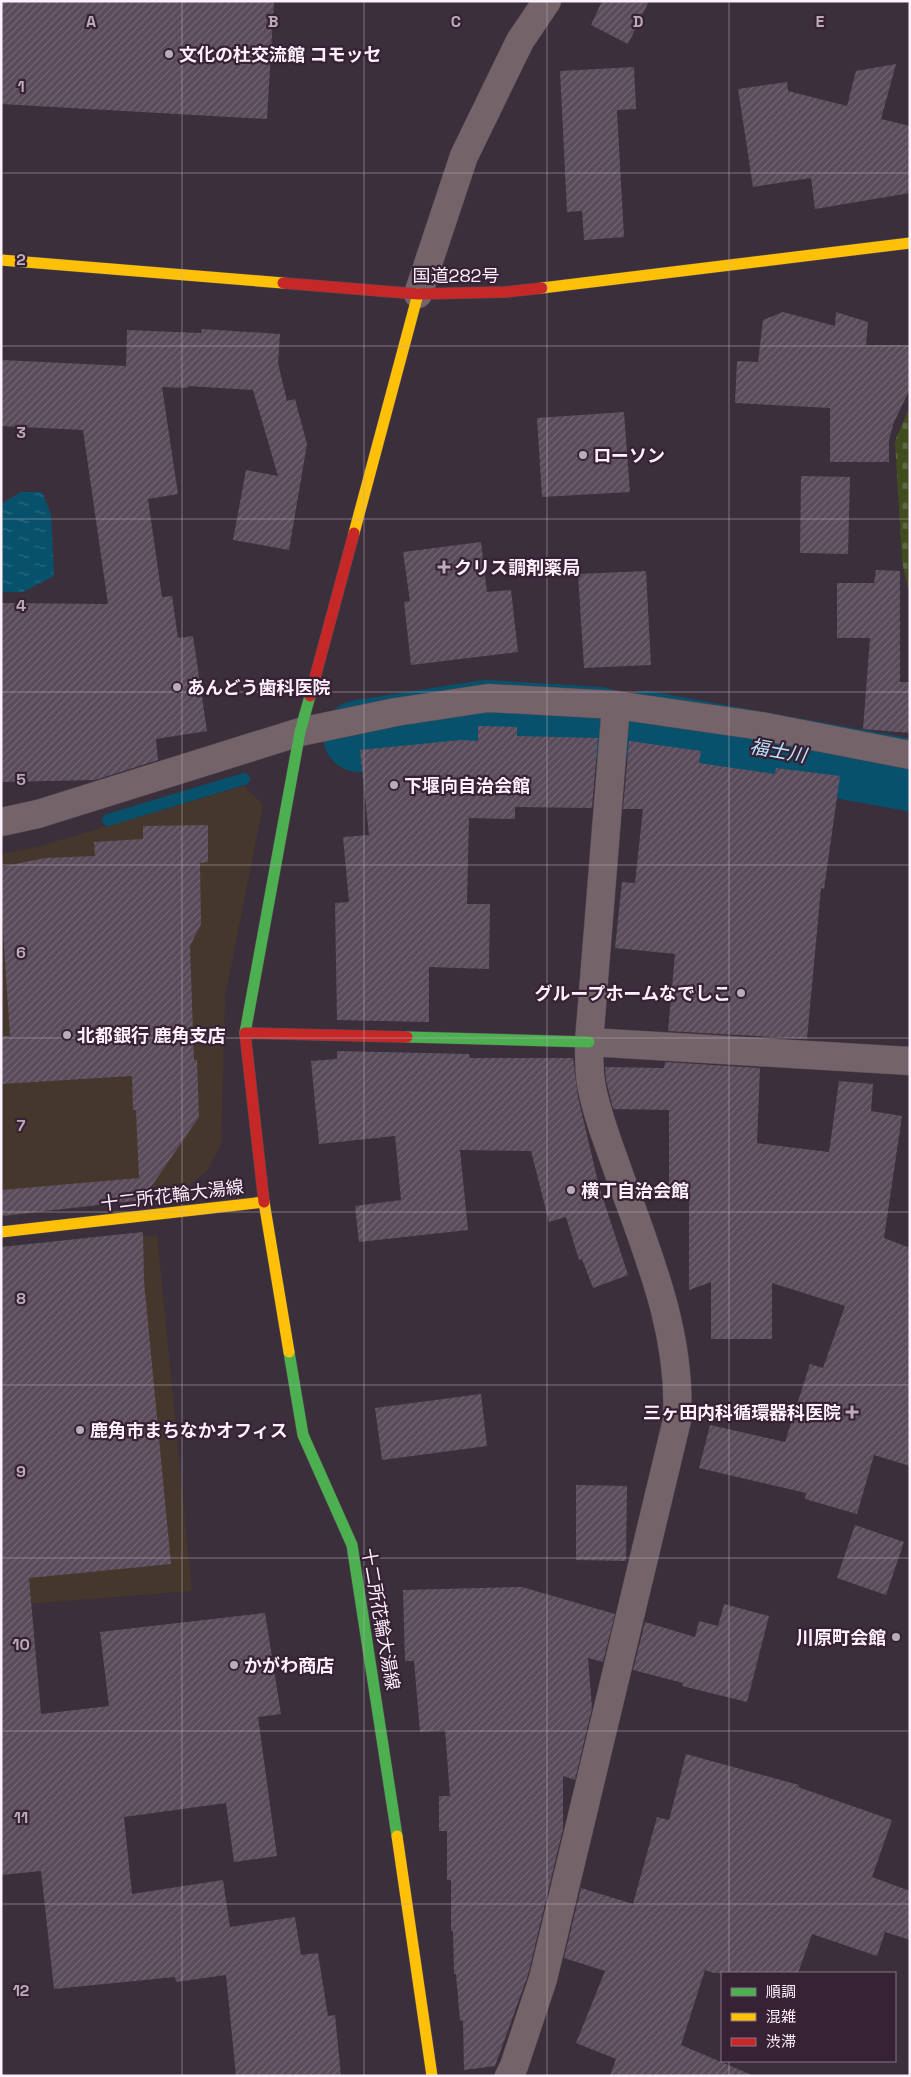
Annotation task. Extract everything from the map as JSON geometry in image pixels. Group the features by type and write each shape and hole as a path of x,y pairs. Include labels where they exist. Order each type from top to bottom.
{"main road":[{"name":"国道282号","path":"1,260 418,294 506,292 910,243"},
{"path":"264,1202 245,1033 300,732 418,294"},
{"path":"245,1033 588,1042"},
{"name":"十二所花輪大湯線","path":"1,1232 264,1202 303,1434 352,1545 381,1721 432,2076"}],"street":[{"path":"418,294 464,156 520,41 546,1"},
{"path":"1,822 38,814 300,732 396,712 488,698 616,706 761,726 910,755"},
{"path":"509,2076 543,1979 677,1420 678,1396 673,1341 659,1286 603,1128 591,1084 588,1042 616,706"},
{"path":"588,1042 910,1061"}],"shaded area":[{"path":"244,786 263,805 225,998 221,1144 207,1171 176,1196 1,1217 1,854 40,846"},
{"name":"鹿角市まちなかオフィス","path":"157,1235 192,1591 1,1606 1,1253"}],"green space":[{"path":"910,406 910,596 902,562 895,441"}],"water":[{"path":"21,492 42,492 51,514 54,576 23,592 1,592 1,504"}],"building":[{"name":"文化の杜交流館 コモッセ","path":"1,1 274,1 267,119 1,104"},
{"path":"602,1 649,1 628,44 591,25"},
{"path":"896,64 881,119 910,126 910,193 815,209 811,178 753,187 738,89 787,82 788,91 847,106 856,71"},
{"path":"634,67 636,109 617,110 624,237 584,240 582,211 567,212 560,71"},
{"path":"783,312 835,326 836,312 868,322 866,345 910,345 910,389 894,422 889,440 889,462 830,462 830,408 735,403 737,361 758,362 763,320"},
{"path":"202,329 280,334 278,363 287,401 295,399 307,444 289,550 233,540 246,470 278,476 253,390 188,386 188,388 162,387 178,494 148,499 162,597 172,596 178,638 193,636 207,731 156,739 158,760 95,780 1,782 1,603 108,604 83,430 1,426 1,360 126,366 127,330 201,333"},
{"name":"ローソン","path":"624,412 630,492 542,497 537,418"},
{"path":"801,476 850,477 848,554 800,553"},
{"path":"481,542 487,592 511,590 518,652 411,665 404,602 410,601 403,552"},
{"path":"876,570 900,571 900,682 910,682 910,733 863,729 870,638 837,638 837,583 874,583"},
{"path":"646,571 651,665 584,668 578,574"},
{"path":"478,726 517,727 517,736 598,738 592,808 515,807 515,819 469,818 467,904 490,904 489,969 429,967 429,1022 337,1020 335,903 349,902 343,837 369,835 360,750 461,740 478,741"},
{"path":"629,741 701,751 699,763 775,774 776,768 840,776 824,889 821,888 807,1039 668,1031 675,954 615,948 622,882 635,883 643,809 623,809"},
{"path":"208,825 208,862 200,863 201,924 190,946 194,1060 197,1060 199,1117 142,1200 1,1216 1,1190 139,1178 136,1110 133,1110 132,1076 1,1084 1,1036 10,1036 1,901 1,867 45,858 95,856 94,842 143,839 143,826"},
{"path":"337,1051 469,1054 470,1058 573,1058 578,1097 599,1186 628,1275 593,1288 582,1259 579,1260 566,1217 549,1222 531,1151 460,1150 468,1230 359,1242 355,1206 401,1200 395,1136 319,1144 311,1061 337,1059"},
{"path":"665,1062 760,1068 757,1143 829,1152 839,1081 873,1084 871,1111 902,1116 884,1238 910,1248 910,1466 874,1455 857,1514 805,1499 806,1493 699,1468 710,1425 785,1442 810,1364 823,1368 845,1306 772,1283 772,1339 711,1339 711,1282 689,1290 689,1186 669,1186 669,1110 613,1109 606,1080 605,1067 664,1068"},
{"path":"143,1232 144,1281 171,1564 29,1578 41,1714 109,1706 100,1632 265,1613 281,1714 258,1717 277,1856 234,1862 226,1803 124,1817 132,1894 223,1880 230,1927 295,1917 301,1955 318,1953 328,2016 335,2015 341,2076 236,2076 226,1975 176,1982 175,1977 54,1989 41,1871 1,1875 1,1247"},
{"path":"481,1394 487,1446 382,1460 375,1408"},
{"path":"576,1485 627,1486 626,1561 576,1560"},
{"path":"855,1525 904,1542 886,1595 837,1578"},
{"path":"522,1587 615,1614 603,1662 588,1658 592,1708 575,1780 563,1776 563,1829 528,1975 495,2066 464,2070 463,2020 460,2021 456,1974 454,1974 453,1931 451,1931 451,1880 447,1880 447,1831 439,1831 439,1796 450,1796 445,1730 420,1732 414,1661 405,1661 403,1590"},
{"path":"724,1604 769,1616 747,1702 682,1686 683,1683 633,1670 645,1622 695,1637 699,1621 718,1626"},
{"path":"686,1754 799,1785 798,1787 892,1820 872,1877 910,1891 910,1940 885,1932 877,1956 812,1934 798,1972 714,1973 705,1970 681,2045 754,2076 610,2076 616,2059 576,2043 605,1971 564,1958 581,1888 633,1904 657,1817 669,1820"}],"waterway":[{"name":"福士川","path":"359,736 485,716 599,723"},
{"name":"福士川","path":"645,727 910,775"},
{"path":"108,820 244,779"}],"traffic: fast":[{"path":"245,1033 300,732 310,696"},
{"path":"407,1037 589,1042"},
{"path":"289,1352 303,1435 352,1545 397,1836"}],"traffic: slow":[{"path":"542,288 910,243"},
{"path":"1,260 283,283"},
{"path":"354,533 418,294"},
{"path":"1,1232 264,1202 289,1352"},
{"path":"397,1836 432,2076"}],"traffic: jam":[{"path":"283,283 418,294 505,292 542,288"},
{"path":"310,696 354,533"},
{"path":"264,1202 245,1033 407,1037"}],"place":[{"name":"文化の杜交流館 コモッセ","path":"169,54"},
{"name":"ローソン","path":"583,455"},
{"name":"クリス調剤薬局","path":"444,567"},
{"name":"あんどう歯科医院","path":"177,687"},
{"name":"下堰向自治会館","path":"394,785"},
{"name":"グループホームなでしこ","path":"741,993"},
{"name":"北都銀行 鹿角支店","path":"67,1035"},
{"name":"横丁自治会館","path":"571,1190"},
{"name":"三ヶ田内科循環器科医院","path":"852,1412"},
{"name":"鹿角市まちなかオフィス","path":"80,1430"},
{"name":"川原町会館","path":"896,1637"},
{"name":"かがわ商店","path":"234,1665"}]}
